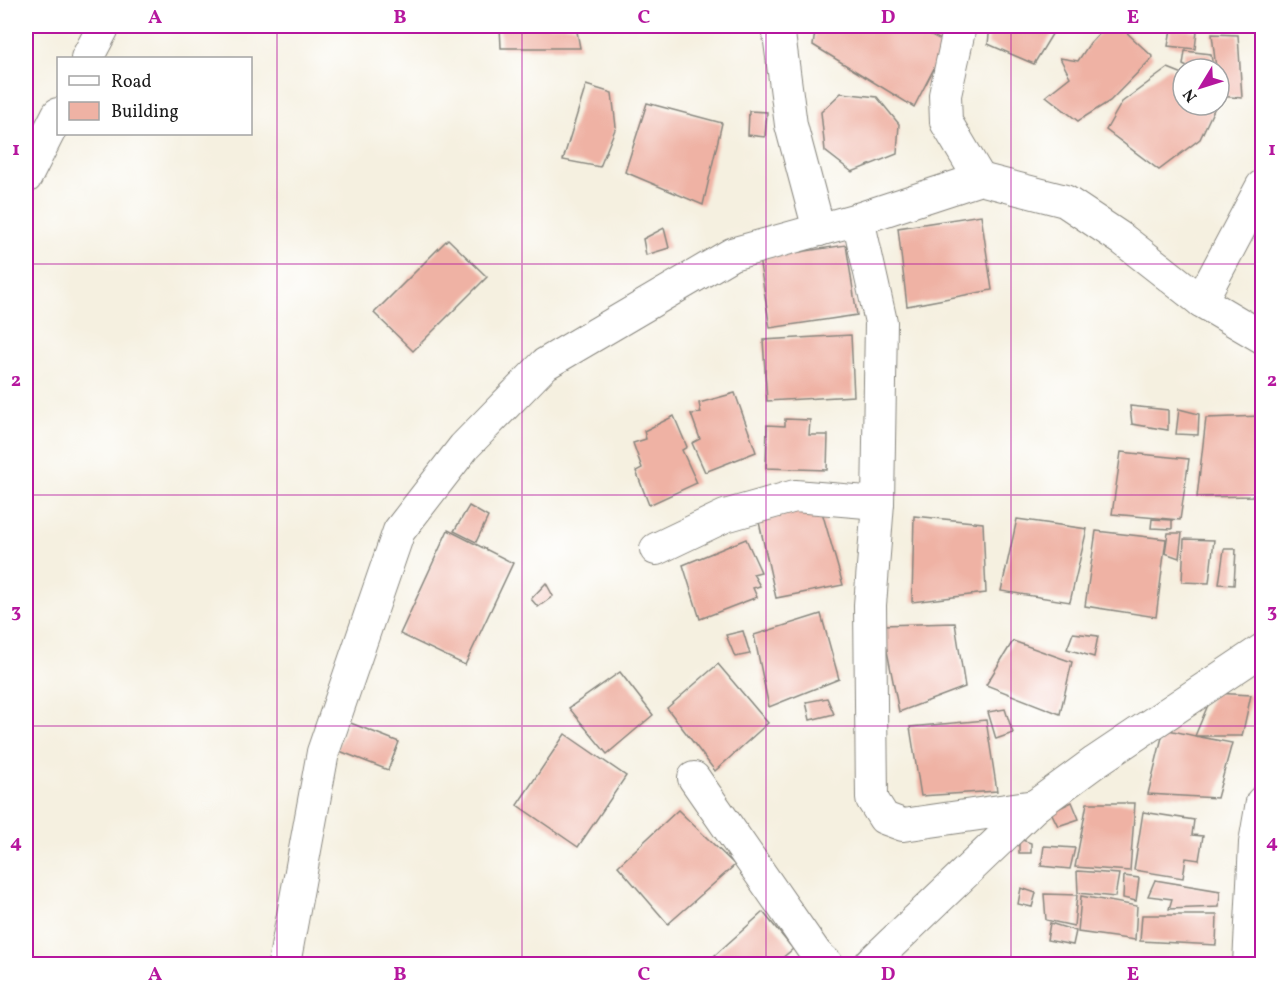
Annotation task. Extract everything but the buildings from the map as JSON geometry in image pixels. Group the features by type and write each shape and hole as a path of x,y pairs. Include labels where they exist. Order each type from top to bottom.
{"street":[{"path":"88,57 104,26"},
{"path":"780,26 779,34 791,125 819,230"},
{"path":"960,26 945,95 946,122 980,178"},
{"path":"26,177 57,116"},
{"path":"284,964 323,752 399,531 464,447 545,364 732,254 858,219 980,178 1065,201 1122,239 1201,301 1263,337"},
{"path":"1201,301 1263,186"},
{"path":"858,219 881,322 878,503 870,604 872,799 884,818 903,825 1035,806"},
{"path":"656,549 725,516 795,496 878,503"},
{"path":"870,964 1035,806 1095,762 1263,650"},
{"path":"694,778 816,954 827,964"},
{"path":"1249,964 1255,843 1263,801"}]}
